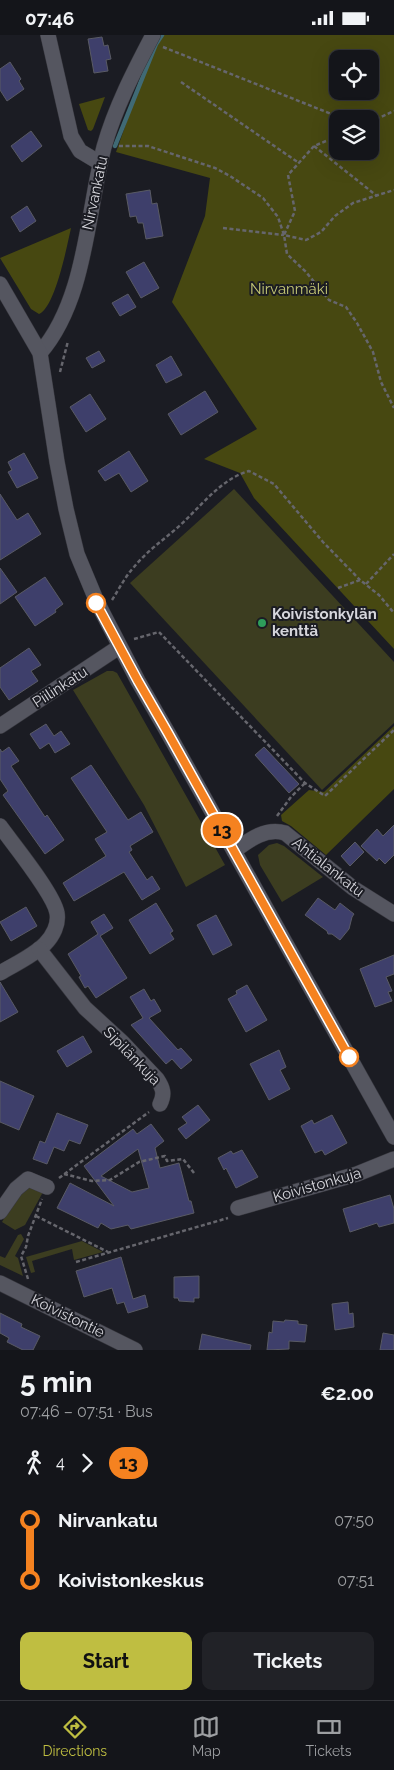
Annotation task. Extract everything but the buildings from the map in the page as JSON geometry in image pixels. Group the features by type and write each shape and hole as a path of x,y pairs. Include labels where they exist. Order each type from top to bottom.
{"street":[{"path":"48,35 71,136 80,151 100,163"},
{"name":"Nirvankatu","path":"40,353 50,342 72,292 104,147 123,95 151,38"},
{"path":"0,284 40,353 66,509 77,554 96,603 394,1137"},
{"name":"Piilinkatu","path":"0,726 120,647"},
{"path":"0,826 47,891 57,912 57,923 49,940 0,973"},
{"name":"Ahtialankatu","path":"234,851 266,832 276,830 285,833 353,888 394,914"},
{"name":"Sipilänkuja","path":"38,949 85,1009 122,1042 157,1079 164,1092 160,1104"},
{"name":"Koivistonkuja","path":"238,1208 357,1174 394,1159"},
{"path":"0,1212 16,1189 28,1179 47,1187"},
{"name":"Koivistontie","path":"0,1283 135,1350"}],"path":[{"path":"151,38 329,113"},
{"path":"181,82 299,163"},
{"path":"379,118 394,111"},
{"path":"284,235 295,211 288,175 314,146 329,140"},
{"path":"104,147 148,146 222,172 264,198 278,217 287,253 306,271 329,300 346,307 357,323 373,352 381,382 394,408"},
{"path":"314,146 377,195"},
{"path":"223,229 284,235 306,240 321,232 336,216 353,203 394,191"},
{"path":"56,330 69,338 59,375"},
{"path":"107,595 110,602 134,567 152,549 218,489 240,473 250,471 274,484 323,542 360,580 379,595 394,613"},
{"path":"366,584 394,554"},
{"path":"338,588 360,580"},
{"path":"120,647 130,641 159,632 305,783 325,796 394,730"},
{"path":"276,830 277,815 305,783"},
{"name":"Sipilänkuja","path":"47,1187 160,1104"},
{"path":"64,1173 92,1181 110,1180 139,1162 165,1156 167,1161 183,1159 194,1173"},
{"path":"30,1285 21,1256 26,1247 28,1236 47,1187"},
{"path":"76,1262 233,1217 237,1214 238,1208"},
{"path":"36,1216 109,1253"}],"green space":[{"name":"Nirvanmäki","path":"162,35 394,35 394,649 254,498 240,473 204,459 257,429 172,302 205,216 210,178 116,152 150,56"},
{"path":"105,97 93,129 91,131 88,130 79,104"},
{"path":"71,228 55,289 45,309 39,314 31,309 0,258"},
{"name":"Koivistonkylän kenttä","path":"234,489 394,662 394,723 322,790 130,583"},
{"path":"107,671 117,673 225,865 186,887 144,805 73,690"},
{"path":"394,726 394,789 326,855 291,826 282,821 281,815 309,790 324,792"},
{"path":"277,843 284,846 323,877 282,902 260,865 258,855 269,845"},
{"path":"28,1186 43,1192 25,1225 15,1230 2,1222 20,1190"},
{"path":"21,1234 24,1239 15,1256 18,1258 23,1276 0,1265 0,1256 5,1258 18,1235"},
{"path":"82,1241 103,1252 74,1260 72,1249 32,1261 35,1272 31,1273 26,1257"}],"waterway":[{"path":"115,146 156,44 162,35"}],"bus line":[{"name":"13","path":"96,603 349,1057"}],"place":[{"name":"Koivistonkylän kenttä","path":"262,623"}]}
